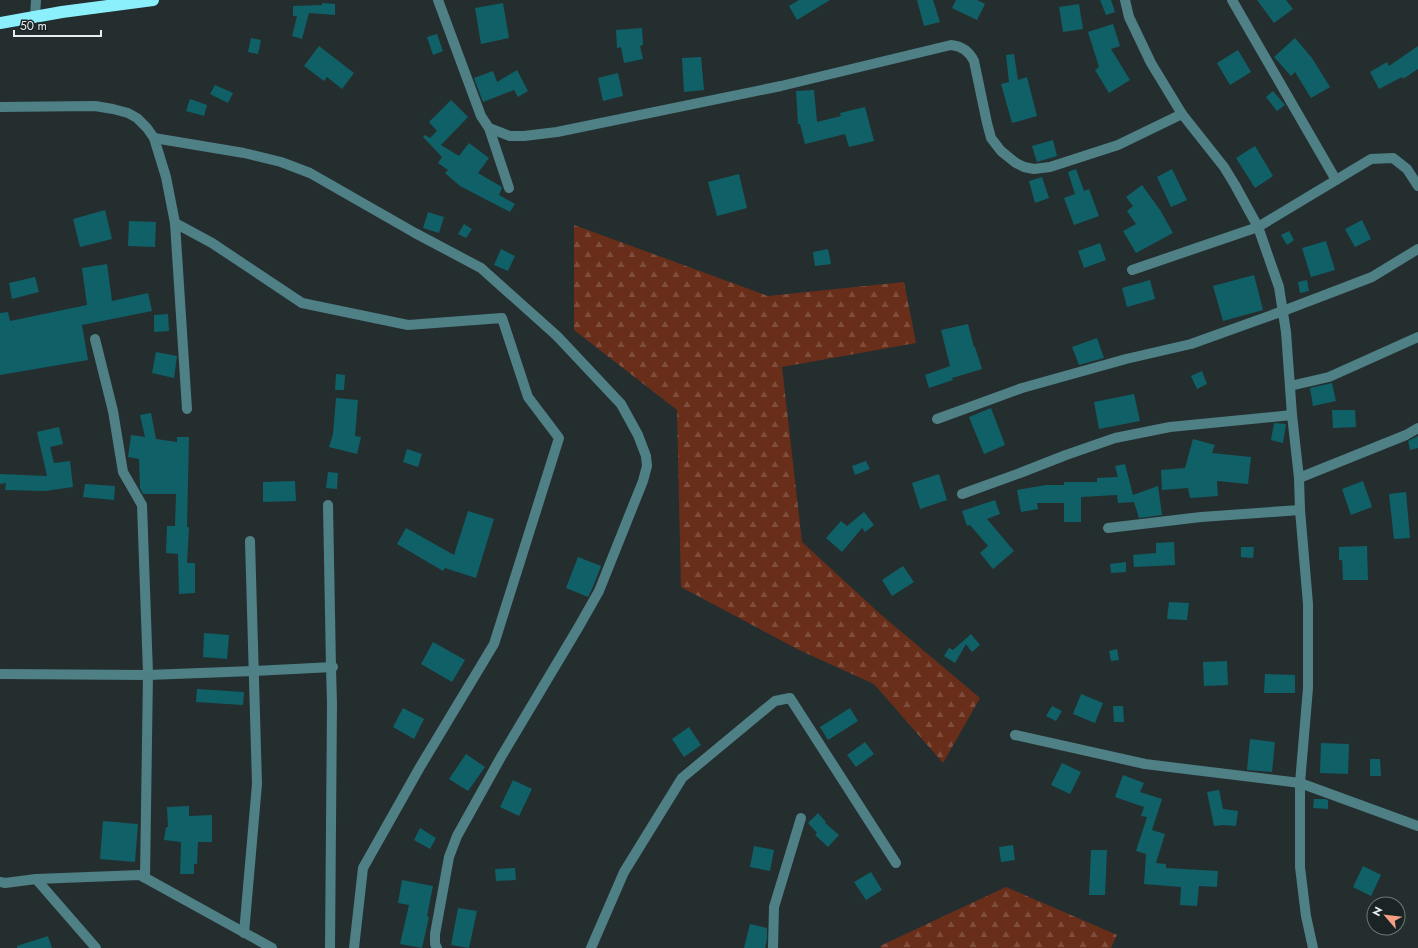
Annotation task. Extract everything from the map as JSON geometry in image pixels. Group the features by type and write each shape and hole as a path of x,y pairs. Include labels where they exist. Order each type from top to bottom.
{"highway":[{"path":"0,23 35,16 153,0"}],"street":[{"path":"35,16 36,0"},
{"path":"438,0 481,116 489,128 509,188"},
{"path":"1125,0 1129,17 1151,63 1182,114 1228,173 1258,227 1279,287 1283,312 1292,415 1300,478 1300,510 1308,604 1308,688 1300,783 1300,867 1306,916 1314,948"},
{"path":"1232,0 1336,180"},
{"path":"489,128 510,136 557,132 781,86 951,46 958,46 965,49 971,55 974,61 987,123 992,138 1001,151 1016,163 1024,167 1034,169 1050,167 1118,145 1182,114"},
{"path":"0,107 95,106 113,109 128,113 137,118 154,138 166,177 175,223 187,409"},
{"path":"154,138 244,153 281,162 310,173 415,233 481,268 557,336 621,404 638,434 646,456 643,481 598,590 578,628 501,757 457,836 449,856 435,934 435,944 437,948"},
{"path":"1132,270 1258,227 1371,159 1393,158 1407,169 1418,186"},
{"path":"175,223 212,243 302,303 408,325 502,318 528,397 559,438 494,644 420,767 363,868 354,948"},
{"path":"937,419 1022,388 1126,359 1191,344 1283,312 1372,277 1418,250"},
{"path":"1290,386 1329,377 1418,337"},
{"path":"95,339 113,411 123,472 142,505 148,675 144,878"},
{"path":"962,494 1116,438 1170,427 1292,415"},
{"path":"1300,478 1406,435 1418,428"},
{"path":"328,505 332,667 330,948"},
{"path":"1108,528 1201,517 1300,510"},
{"path":"244,933 257,784 250,541"},
{"path":"0,674 148,675 253,672 332,667"},
{"path":"591,948 624,872 682,778 775,701 790,698 896,862"},
{"path":"1015,735 1145,764 1300,783 1418,826"},
{"path":"772,948 774,907 801,818"},
{"path":"2,884 36,879 140,875 272,948"},
{"path":"36,879 96,948"}],"green space":[{"path":"574,225 768,296 904,282 916,343 782,367 802,542 879,613 980,698 943,763 874,684 797,649 681,587 677,410 574,330"},
{"path":"1006,887 1117,935 1111,948 881,948 880,946"}],"building":[{"path":"799,0 830,0 797,20 789,6"},
{"path":"917,0 933,0 940,22 924,26"},
{"path":"956,0 977,0 985,4 977,20 952,8"},
{"path":"1100,0 1111,0 1115,12 1106,15"},
{"path":"1257,0 1286,0 1293,9 1274,23"},
{"path":"322,3 335,4 335,15 309,13 302,39 292,36 297,16 293,16 293,6 322,5"},
{"path":"503,3 509,38 481,44 475,8"},
{"path":"1079,4 1083,29 1063,32 1059,7"},
{"path":"1113,24 1120,46 1111,49 1130,80 1109,93 1095,70 1099,67 1088,32"},
{"path":"642,28 643,45 640,46 643,59 624,63 621,47 617,48 616,30"},
{"path":"437,34 443,51 433,55 427,37"},
{"path":"251,38 261,40 258,54 248,52"},
{"path":"1295,38 1312,58 1330,87 1311,98 1295,72 1291,76 1274,57"},
{"path":"319,46 354,73 342,89 327,77 324,81 304,66"},
{"path":"1418,46 1418,69 1403,79 1402,77 1379,89 1370,72 1387,62 1389,66"},
{"path":"1238,50 1251,72 1230,85 1217,63"},
{"path":"1014,54 1018,80 1027,77 1037,116 1012,123 1001,84 1009,82 1006,55"},
{"path":"701,57 704,90 684,92 682,58"},
{"path":"517,70 528,91 518,97 514,90 483,102 474,78 493,71 497,82"},
{"path":"618,73 623,96 603,101 598,78"},
{"path":"215,85 233,93 228,103 210,94"},
{"path":"814,90 817,122 841,116 840,113 865,107 874,141 849,147 845,134 805,144 800,124 798,124 796,91"},
{"path":"1273,91 1285,105 1277,111 1266,97"},
{"path":"190,99 207,105 204,116 186,111"},
{"path":"451,100 468,117 441,145 459,156 469,143 489,158 478,173 502,187 499,195 515,204 510,212 460,186 445,173 448,170 438,163 442,157 423,137 425,135 430,138 437,131 429,122"},
{"path":"1053,140 1057,156 1037,162 1032,146"},
{"path":"1255,146 1273,176 1255,188 1236,158"},
{"path":"1076,169 1084,191 1089,189 1099,216 1074,225 1064,198 1075,194 1068,172"},
{"path":"1172,169 1187,200 1171,207 1157,177"},
{"path":"739,174 747,208 717,216 708,182"},
{"path":"1042,177 1049,198 1035,203 1029,181"},
{"path":"1142,185 1160,210 1173,233 1136,253 1123,231 1136,224 1127,211 1133,206 1126,197"},
{"path":"105,210 112,239 80,247 73,219"},
{"path":"428,212 444,217 439,233 423,228"},
{"path":"1362,220 1371,239 1355,247 1345,229"},
{"path":"129,221 156,222 155,247 128,246"},
{"path":"464,224 472,229 466,238 458,234"},
{"path":"1289,231 1294,240 1287,245 1281,235"},
{"path":"1326,241 1335,270 1311,277 1302,248"},
{"path":"1100,243 1106,260 1084,268 1078,251"},
{"path":"501,249 515,256 508,271 494,265"},
{"path":"828,249 831,264 815,266 813,252"},
{"path":"107,264 112,301 148,293 152,311 82,325 88,360 0,375 0,313 8,312 10,321 87,305 82,268"},
{"path":"1254,275 1263,310 1223,321 1213,286"},
{"path":"35,277 39,292 12,299 9,283"},
{"path":"1150,280 1155,299 1127,307 1122,288"},
{"path":"1307,280 1309,291 1300,293 1298,282"},
{"path":"168,314 169,331 154,332 154,315"},
{"path":"968,324 982,369 952,378 953,380 929,388 925,375 950,366 941,330"},
{"path":"1097,338 1104,358 1079,365 1072,347"},
{"path":"156,352 177,356 174,378 152,373"},
{"path":"1202,371 1207,384 1197,389 1191,376"},
{"path":"336,374 345,375 344,390 335,390"},
{"path":"1332,383 1336,401 1313,406 1310,388"},
{"path":"1134,394 1140,421 1099,429 1094,402"},
{"path":"336,398 358,400 355,436 361,437 357,454 329,447 333,434"},
{"path":"991,408 1005,445 984,454 969,417"},
{"path":"1332,410 1355,410 1356,427 1333,428"},
{"path":"151,413 156,439 177,442 177,437 189,437 187,527 189,527 187,563 195,563 195,593 179,594 178,554 166,553 167,526 175,526 176,494 143,494 140,488 139,459 128,457 131,435 145,437 140,415"},
{"path":"1274,423 1286,424 1283,443 1271,440"},
{"path":"59,427 63,444 50,447 54,463 70,461 73,487 45,491 5,490 6,483 0,484 0,474 47,476 37,432"},
{"path":"1418,436 1418,448 1410,450 1408,441"},
{"path":"1193,439 1215,445 1212,453 1251,457 1248,484 1217,481 1218,496 1190,498 1188,488 1162,490 1161,470 1185,468"},
{"path":"407,449 422,454 418,467 403,462"},
{"path":"866,461 870,469 855,475 852,466"},
{"path":"1125,464 1133,495 1158,486 1162,515 1139,518 1134,502 1118,503 1117,495 1081,497 1081,522 1064,522 1064,503 1037,503 1038,509 1021,512 1017,490 1046,485 1064,485 1064,482 1097,482 1097,478 1118,477 1115,466"},
{"path":"328,472 338,473 337,489 326,488"},
{"path":"939,474 947,500 920,509 912,483"},
{"path":"295,481 296,501 263,502 263,482"},
{"path":"1363,481 1372,507 1351,515 1342,489"},
{"path":"85,484 115,486 114,500 83,497"},
{"path":"1406,492 1410,538 1394,539 1389,494"},
{"path":"995,500 1000,514 987,519 1014,551 993,569 980,553 988,546 970,525 967,526 962,511"},
{"path":"468,511 494,519 476,578 445,568 443,571 397,544 406,528 454,555"},
{"path":"864,512 874,525 865,532 862,528 842,552 826,538 841,521 847,526"},
{"path":"1174,542 1175,565 1134,567 1133,555 1156,553 1156,543"},
{"path":"1367,546 1368,580 1343,580 1342,560 1339,560 1339,547"},
{"path":"1241,547 1254,547 1253,558 1241,557"},
{"path":"578,557 601,566 588,597 566,588"},
{"path":"1126,562 1126,572 1111,573 1110,564"},
{"path":"903,566 914,582 892,596 882,580"},
{"path":"1169,602 1189,603 1187,620 1167,619"},
{"path":"204,633 229,635 227,659 203,657"},
{"path":"971,634 980,645 972,652 966,644 955,663 944,656 949,648 953,650"},
{"path":"433,642 465,660 452,682 421,664"},
{"path":"1117,649 1119,660 1111,661 1109,651"},
{"path":"1227,661 1228,685 1204,686 1203,662"},
{"path":"1265,674 1295,675 1295,693 1264,693"},
{"path":"197,689 244,692 243,705 196,702"},
{"path":"1081,694 1103,703 1095,723 1073,714"},
{"path":"1052,706 1062,711 1056,721 1046,716"},
{"path":"1113,706 1123,706 1124,722 1114,722"},
{"path":"403,708 424,719 414,739 393,727"},
{"path":"850,708 858,721 828,740 820,727"},
{"path":"689,727 701,745 684,757 672,739"},
{"path":"1250,739 1275,742 1272,772 1247,770"},
{"path":"865,742 874,754 856,767 847,755"},
{"path":"1321,743 1349,744 1348,774 1320,773"},
{"path":"466,754 485,767 468,791 449,779"},
{"path":"1370,759 1380,759 1381,776 1370,776"},
{"path":"1062,763 1081,772 1070,794 1051,785"},
{"path":"1123,775 1144,783 1140,792 1162,799 1152,830 1165,834 1156,863 1166,864 1166,868 1218,871 1217,887 1199,886 1197,906 1180,905 1181,887 1144,884 1146,854 1136,851 1147,817 1141,816 1144,807 1115,797"},
{"path":"513,780 532,789 519,816 500,807"},
{"path":"1219,790 1223,809 1238,811 1236,826 1214,826 1207,792"},
{"path":"1314,799 1328,800 1328,809 1313,808"},
{"path":"189,806 189,816 212,815 212,842 198,842 197,864 194,864 194,874 180,874 181,842 164,840 166,827 168,827 167,807"},
{"path":"818,813 826,822 825,823 839,835 828,847 815,835 817,833 808,823"},
{"path":"103,821 138,824 135,862 100,859"},
{"path":"420,828 436,838 430,849 414,840"},
{"path":"1013,845 1015,860 1001,862 999,847"},
{"path":"754,846 774,850 770,871 750,867"},
{"path":"1091,850 1107,850 1105,895 1089,895"},
{"path":"1363,866 1381,875 1371,896 1353,887"},
{"path":"515,868 516,880 496,881 495,869"},
{"path":"871,872 882,890 866,900 854,882"},
{"path":"402,880 433,886 427,916 429,917 422,948 400,944 409,905 398,903"},
{"path":"458,908 477,911 469,948 451,945"},
{"path":"750,924 767,928 765,948 744,948"},
{"path":"48,936 52,948 17,948 17,946"}]}
